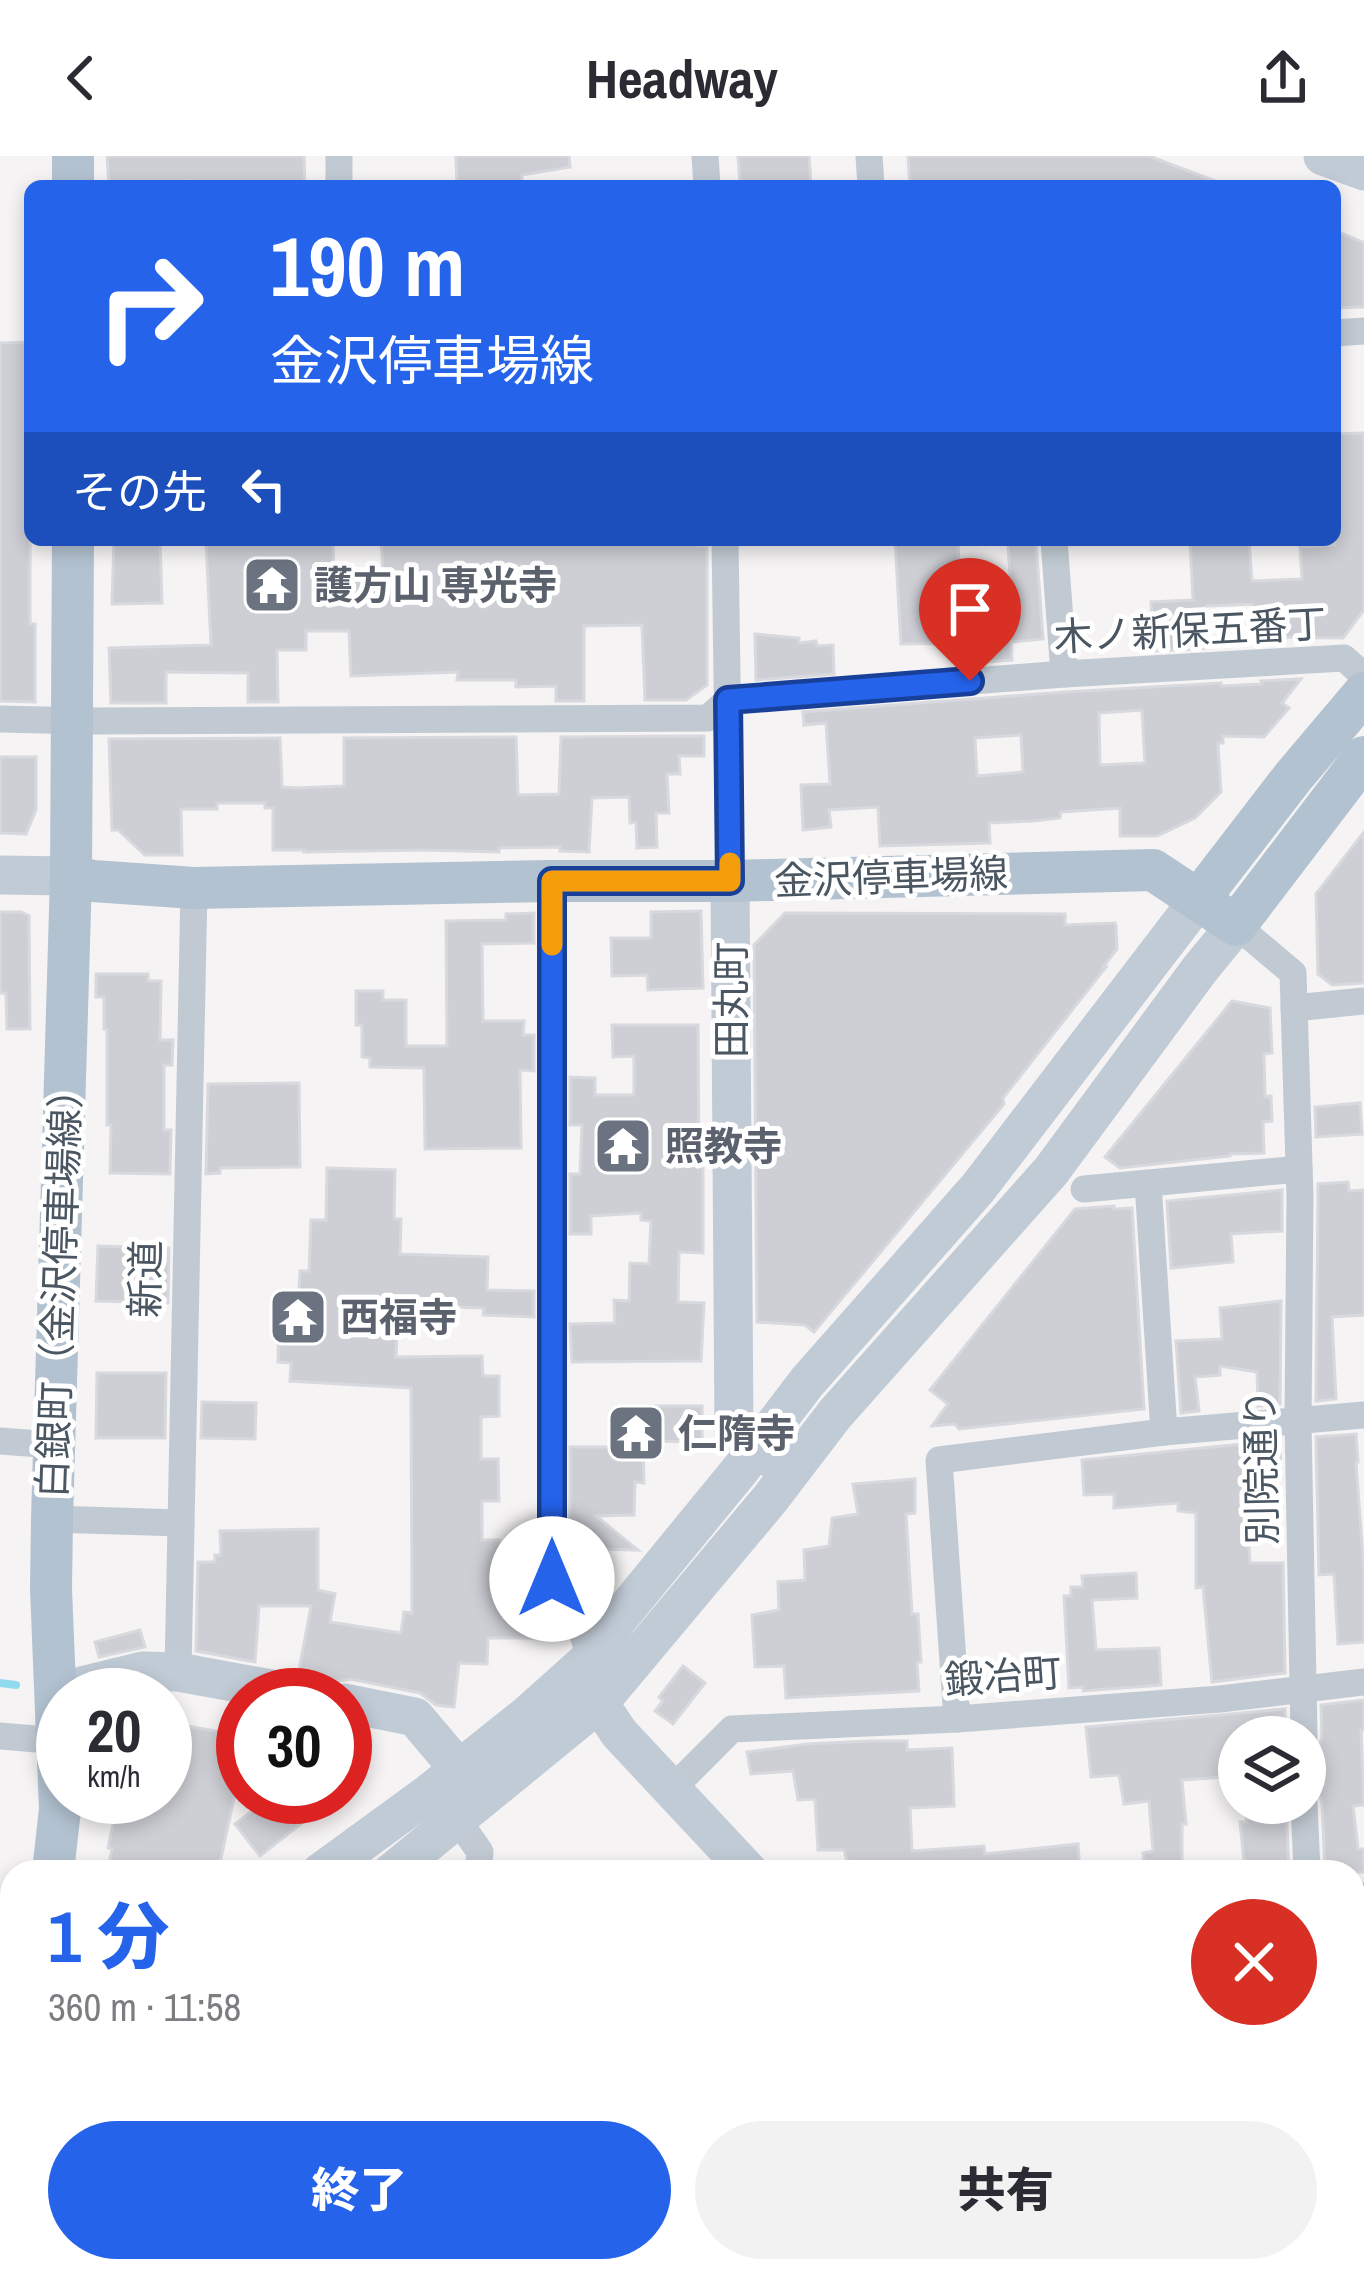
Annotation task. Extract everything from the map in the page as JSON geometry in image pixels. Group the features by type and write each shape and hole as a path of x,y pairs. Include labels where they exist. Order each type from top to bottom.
{"main road":[{"name":"白銀町（金沢停車場線）","path":"56,1668 51,1589 53,1445 71,876 73,546"},
{"path":"1199,899 1364,693"},
{"path":"1236,925 1364,757"},
{"name":"金沢停車場線","path":"71,876 194,888 1153,870 1236,925"},
{"name":"白銀町（金沢停車場線）","path":"54,1860 58,1824"}],"street":[{"path":"1323,156 1364,171"},
{"name":"田丸町","path":"725,546 734,1431 757,1448"},
{"path":"1054,546 1064,674"},
{"name":"木ノ新保五番丁","path":"0,719 708,718 728,700 1064,674 1344,658 1364,676"},
{"path":"0,875 71,876"},
{"path":"552,881 552,1579 576,1613 592,1657 598,1703 619,1733 737,1860"},
{"name":"新道","path":"178,1668 194,888"},
{"path":"337,1860 526,1716 592,1657 807,1382 978,1188 1199,899"},
{"path":"407,1860 598,1703 835,1414 1051,1171 1236,925"},
{"name":"別院通り","path":"1236,925 1293,973 1304,1716"},
{"path":"1294,1008 1364,1001"},
{"path":"1084,1189 1148,1183 1299,1183"},
{"path":"1148,1183 1164,1432"},
{"path":"957,1719 939,1460 1164,1432 1364,1415"},
{"path":"0,1441 53,1445"},
{"path":"757,1448 790,1472"},
{"path":"52,1519 181,1523"},
{"name":"鍛冶町","path":"670,1790 732,1730 957,1719 1220,1699 1364,1682"},
{"path":"372,1708 416,1717 458,1768"},
{"path":"0,1736 36,1739"},
{"path":"458,1820 480,1852 479,1860"},
{"path":"1305,1824 1306,1860"}],"building":[{"path":"107,156 304,156 305,180 109,180"},
{"path":"456,156 569,156 570,167 522,175 522,180 457,180"},
{"path":"738,156 809,156 811,180 740,180"},
{"path":"908,156 1149,156 1212,180 910,180"},
{"path":"1341,233 1364,243 1364,307 1341,308"},
{"path":"24,342 24,546 30,546 35,702 0,701 0,343"},
{"path":"1364,433 1364,610 1343,638 1253,637 1252,604 1206,606 1209,648 1154,651 1151,602 1193,600 1190,546 1249,546 1252,581 1302,579 1300,547 1341,546 1341,434"},
{"path":"114,546 160,546 162,603 112,604"},
{"path":"206,546 333,546 334,571 383,569 381,546 707,546 707,685 686,700 645,700 642,625 584,626 584,701 556,701 556,686 457,680 458,672 351,676 349,631 306,631 306,650 277,650 278,702 248,702 248,673 166,672 166,703 111,703 109,648 211,645"},
{"path":"895,546 958,546 960,591 1011,589 1008,546 1036,546 1043,639 1011,642 1012,660 973,663 972,643 901,644"},
{"path":"755,634 833,645 834,674 756,680"},
{"path":"1301,679 1282,703 1289,708 1264,737 1223,736 1223,743 1218,743 1221,792 1195,818 1157,836 1120,836 1120,808 989,823 990,843 880,846 878,807 829,810 831,827 803,830 801,785 830,784 826,723 804,725 803,712","holes":["1142,710 1145,763 1100,765 1099,713","1021,735 1023,772 977,776 975,738"]},
{"path":"704,736 704,756 679,756 680,774 667,774 669,813 656,813 657,847 637,848 629,797 592,798 589,852 560,851 560,847 499,848 499,852 273,850 273,808 265,808 265,803 181,809 182,855 145,855 118,830 112,830 109,739 280,738 282,787 298,788 344,786 344,738 516,737 518,795 559,794 561,737"},
{"path":"0,757 36,757 36,810 26,834 0,833"},
{"path":"1364,832 1364,983 1332,985 1318,974 1316,894"},
{"path":"701,911 703,988 648,990 647,975 612,976 611,938 651,938 651,912"},
{"path":"0,912 29,916 30,1029 7,1029 6,993 0,993"},
{"path":"534,913 534,943 482,944 483,1021 524,1021 523,1035 534,1035 534,1071 520,1070 521,1148 425,1149 424,1068 370,1067 370,1058 362,1057 362,1025 356,1025 356,991 383,991 383,1000 406,1000 406,1046 447,1046 446,921 506,920 506,914"},
{"path":"785,913 1065,914 1065,925 1116,926 1117,949 1106,967 1003,1098 1004,1104 814,1332 805,1325 757,1322 754,945"},
{"path":"96,974 148,974 148,981 161,981 160,1040 173,1040 172,1065 164,1065 170,1174 110,1173 107,1029 104,997 96,997"},
{"path":"1232,1001 1270,1008 1272,1053 1264,1054 1265,1097 1271,1096 1272,1121 1263,1122 1264,1153 1120,1168 1105,1157"},
{"path":"612,1025 698,1025 703,1253 679,1252 678,1302 704,1303 701,1361 572,1362 570,1324 615,1323 614,1300 629,1301 630,1263 649,1264 651,1221 641,1220 641,1213 591,1216 591,1234 570,1234 570,1174 580,1174 582,1125 570,1125 570,1077 595,1078 595,1095 634,1095 634,1056 613,1057"},
{"path":"299,1083 300,1167 220,1168 220,1173 206,1174 208,1084"},
{"path":"1360,1103 1362,1134 1316,1137 1315,1107"},
{"path":"327,1168 395,1170 394,1219 401,1219 400,1254 488,1257 487,1290 534,1291 534,1317 483,1315 484,1308 426,1306 426,1316 398,1315 396,1357 482,1356 483,1376 499,1376 499,1416 481,1417 481,1459 498,1459 499,1501 482,1501 482,1540 499,1540 498,1597 539,1596 534,1638 488,1638 487,1664 459,1663 454,1707 436,1705 420,1693 372,1683 372,1668 299,1668 311,1606 259,1606 255,1662 196,1651 198,1562 215,1562 215,1555 221,1555 220,1531 318,1529 318,1590 335,1594 330,1622 401,1633 404,1612 412,1613 411,1388 290,1381 291,1363 278,1362 279,1322 293,1323 300,1271 309,1271 311,1220 326,1220"},
{"path":"1348,1182 1349,1191 1364,1190 1364,1315 1332,1317 1336,1399 1316,1401 1318,1184"},
{"path":"1282,1190 1282,1231 1231,1234 1233,1262 1171,1268 1167,1201"},
{"path":"1132,1208 1144,1409 959,1429 955,1424 932,1426 948,1404 930,1390 1075,1209"},
{"path":"98,1246 169,1248 168,1303 96,1301"},
{"path":"1281,1301 1280,1404 1258,1406 1257,1372 1220,1366 1220,1375 1195,1377 1199,1411 1181,1413 1176,1341 1222,1339 1220,1308"},
{"path":"97,1373 166,1373 165,1438 96,1438"},
{"path":"202,1402 256,1403 255,1439 201,1438"},
{"path":"650,1406 702,1406 702,1442 651,1441"},
{"path":"1356,1434 1364,1642 1338,1644 1334,1574 1319,1575 1316,1437"},
{"path":"1253,1443 1248,1448 1280,1446 1281,1478 1250,1478 1250,1485 1245,1486 1250,1563 1283,1563 1285,1673 1212,1682 1203,1587 1196,1588 1196,1513 1178,1511 1178,1503 1114,1508 1114,1494 1084,1495 1082,1460"},
{"path":"570,1447 643,1447 644,1483 635,1482 634,1515 596,1516 638,1550 570,1548"},
{"path":"915,1479 915,1513 906,1514 912,1614 918,1614 919,1691 786,1698 784,1666 755,1667 752,1615 779,1610 778,1582 805,1580 804,1550 829,1546 832,1518 858,1514 853,1484"},
{"path":"1136,1573 1137,1598 1092,1600 1096,1650 1159,1648 1161,1685 1069,1688 1064,1596 1071,1596 1071,1587 1083,1587 1082,1576"},
{"path":"140,1630 145,1647 99,1657 95,1642"},
{"path":"683,1666 705,1683 673,1724 655,1711 663,1701 659,1697"},
{"path":"1364,1700 1364,1805 1353,1806 1358,1849 1364,1849 1364,1860 1324,1860 1326,1716 1321,1716 1321,1705"},
{"path":"1285,1709 1285,1716 1218,1716 1218,1777 1182,1780 1186,1824 1182,1824 1182,1860 1143,1860 1143,1853 1153,1851 1149,1801 1124,1804 1119,1775 1091,1777 1086,1727"},
{"path":"192,1727 216,1731 216,1824 228,1824 221,1860 110,1860 112,1849 108,1848 113,1824 192,1824"},
{"path":"907,1741 907,1750 952,1748 954,1806 910,1808 912,1851 984,1846 985,1854 1078,1844 1079,1860 847,1860 844,1850 818,1850 815,1799 798,1800 793,1771 751,1774 747,1752 807,1744"},
{"path":"235,1824 301,1824 260,1856"},
{"path":"1240,1824 1287,1824 1288,1860 1244,1860"}],"waterway":[{"path":"0,1683 16,1685"}],"slow traffic":[{"path":"552,945 552,881 730,881 730,863"}],"place":[{"name":"護方山 専光寺","path":"272,585"},
{"name":"照教寺","path":"623,1146"},
{"name":"西福寺","path":"298,1317"},
{"name":"仁隋寺","path":"636,1433"}],"route":[{"path":"552,1579 552,881 730,881 728,700 970,681"}]}
